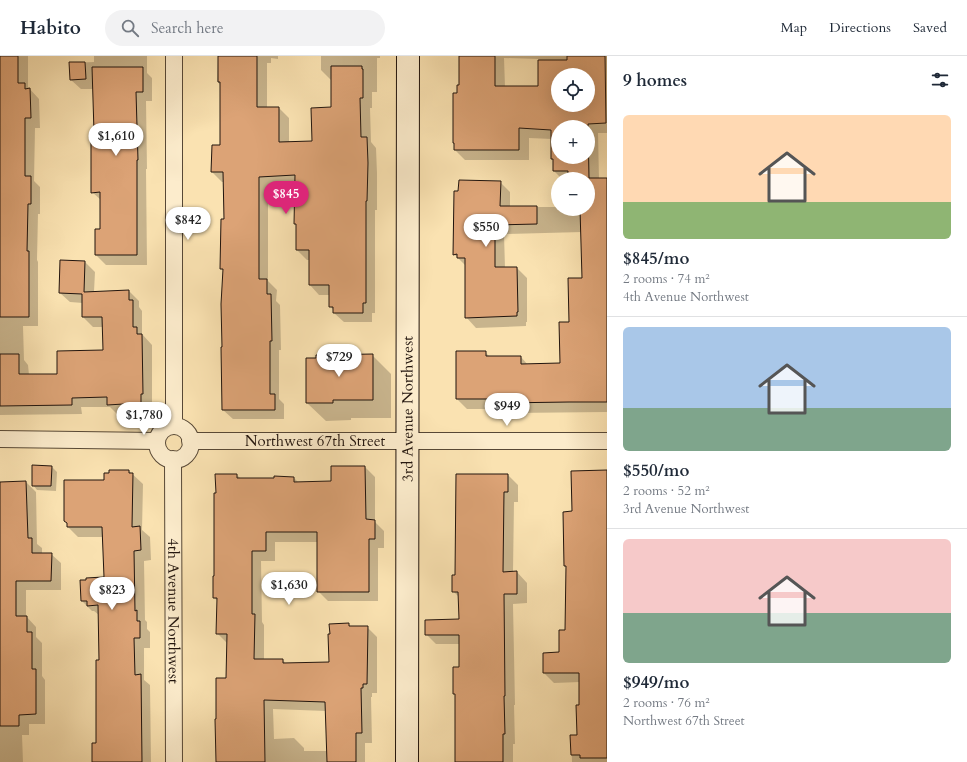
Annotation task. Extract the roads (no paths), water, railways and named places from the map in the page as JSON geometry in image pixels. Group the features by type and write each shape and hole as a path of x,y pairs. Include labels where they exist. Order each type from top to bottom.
{"street":[{"path":"174,56 174,426"},
{"name":"3rd Avenue Northwest","path":"407,762 408,56"},
{"path":"174,426 182,428 186,431 189,436 190,446 185,455 180,458 173,459 163,456 157,446 157,441 162,430 166,427 174,426"},
{"path":"0,439 157,441"},
{"name":"Northwest 67th Street","path":"190,441 607,441"},
{"name":"4th Avenue Northwest","path":"173,459 174,762"}]}
